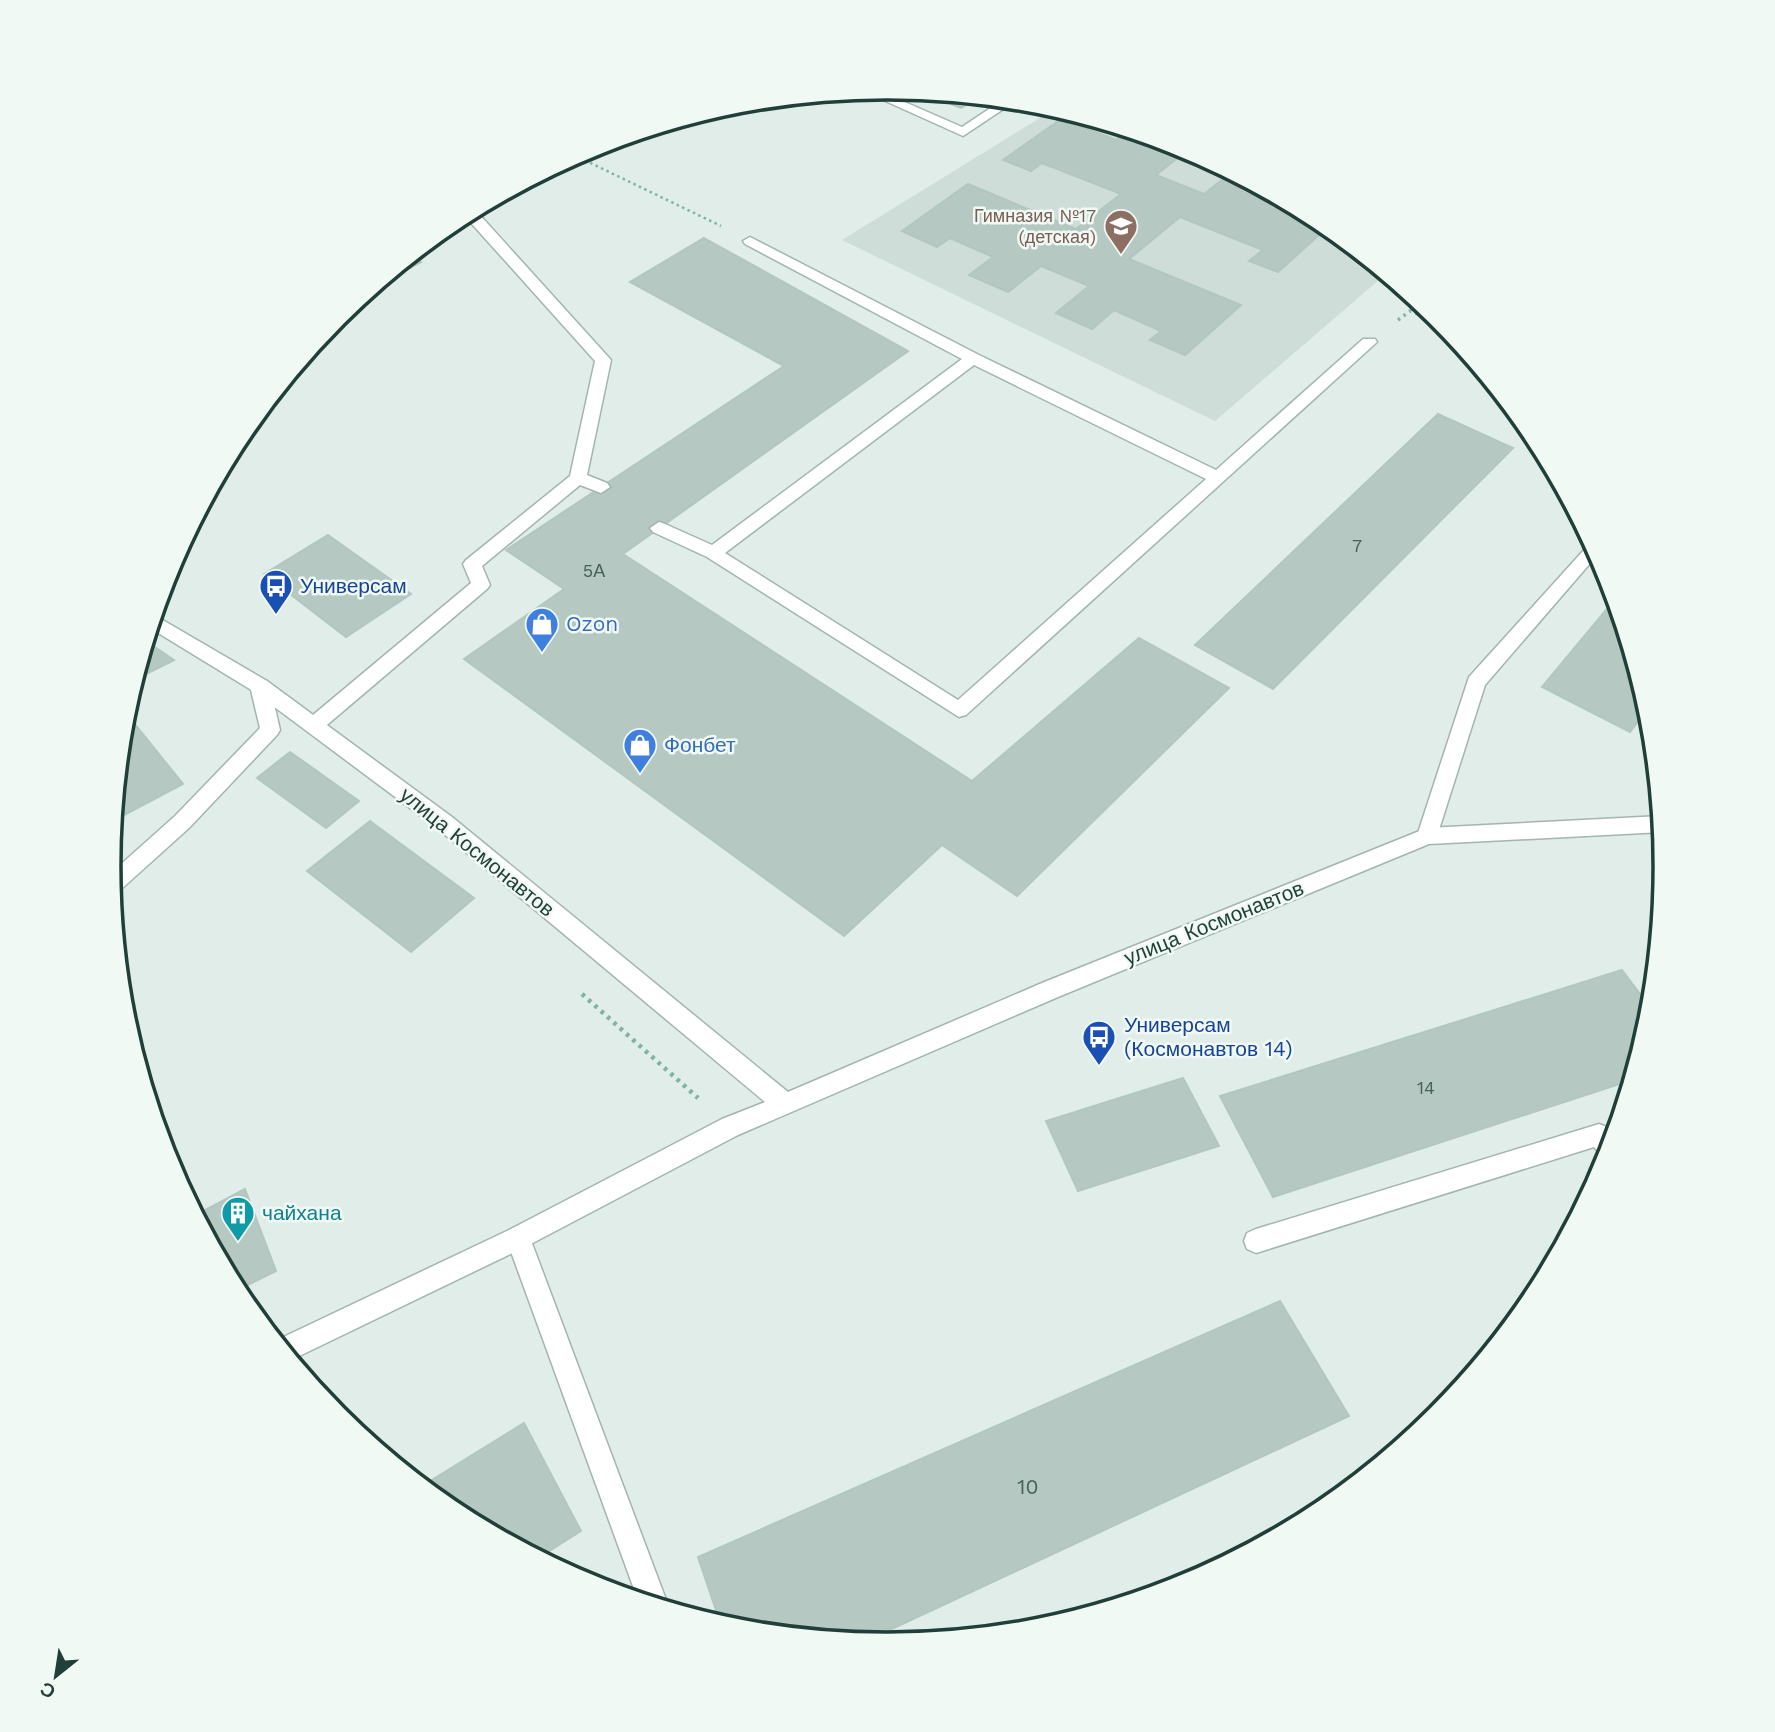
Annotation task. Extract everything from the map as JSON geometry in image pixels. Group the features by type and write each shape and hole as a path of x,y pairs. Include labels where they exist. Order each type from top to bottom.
{"street":[{"path":"890,100 963,132 999,108"},
{"path":"314,725 481,584 472,564 578,478 603,360 476,220"},
{"path":"750,241 973,358 1217,478"},
{"path":"659,528 713,553 959,710 1369,342"},
{"path":"713,553 973,358"},
{"path":"578,478 601,487"},
{"path":"1427,836 1476,682 1587,555"},
{"name":"улица Космонавтов","path":"160,626 260,686 445,823 785,1104"},
{"path":"121,877 182,822 270,730 260,686"},
{"name":"улица Космонавтов","path":"292,1347 518,1238 730,1127 1063,985 1427,836 1652,824"},
{"path":"1256,1241 1599,1135 1603,1139"},
{"path":"518,1238 650,1595"}],"path":[{"path":"587,161 750,241"},
{"path":"1369,342 1410,311 1419,314"}],"shaded area":[{"name":"Гимназия №17 (детская)","path":"1044,116 1134,140 1226,179 1271,202 1313,229 1380,279 1215,421 842,240"}],"building":[{"path":"946,102 968,104 961,108"},
{"path":"1060,120 1116,140 1121,136 1134,140 1178,157 1156,175 1204,194 1224,178 1271,202 1320,234 1278,272 1249,261 1263,250 1180,217 1129,259 1241,305 1185,355 1150,340 1161,331 1114,310 1092,329 1056,313 1089,286 1041,266 1008,292 969,275 993,257 950,238 937,247 902,231 968,184 1076,229 1121,194 1042,163 1031,171 1003,160"},
{"path":"704,238 908,351 623,554 972,781 1139,638 1229,688 1017,896 942,845 844,936 464,659 564,589 506,550 784,366 630,282"},
{"path":"1438,414 1513,448 1273,689 1195,645"},
{"path":"328,535 411,594 346,637 264,574"},
{"path":"1608,607 1628,668 1639,717 1630,732 1542,687"},
{"path":"154,646 174,660 146,674"},
{"path":"135,724 183,784 123,816"},
{"path":"290,752 359,801 326,828 257,778"},
{"path":"370,821 474,898 411,952 307,871"},
{"path":"1622,970 1642,997 1622,1083 1273,1197 1220,1096"},
{"path":"1183,1078 1219,1146 1078,1191 1046,1121"},
{"name":"чайхана","path":"245,1189 276,1271 246,1286 203,1211"},
{"path":"1280,1301 1349,1416 886,1632 787,1626 717,1613 698,1557"},
{"path":"524,1423 581,1531 547,1552 504,1530 431,1481"}],"place":[{"name":"Гимназия №17 (детская)","path":"1121,256"},
{"name":"Универсам","path":"276,616"},
{"name":"Ozon","path":"542,654"},
{"name":"Фонбет","path":"640,775"},
{"name":"Универсам (Космонавтов 14)","path":"1099,1067"},
{"name":"чайхана","path":"238,1243"}]}
